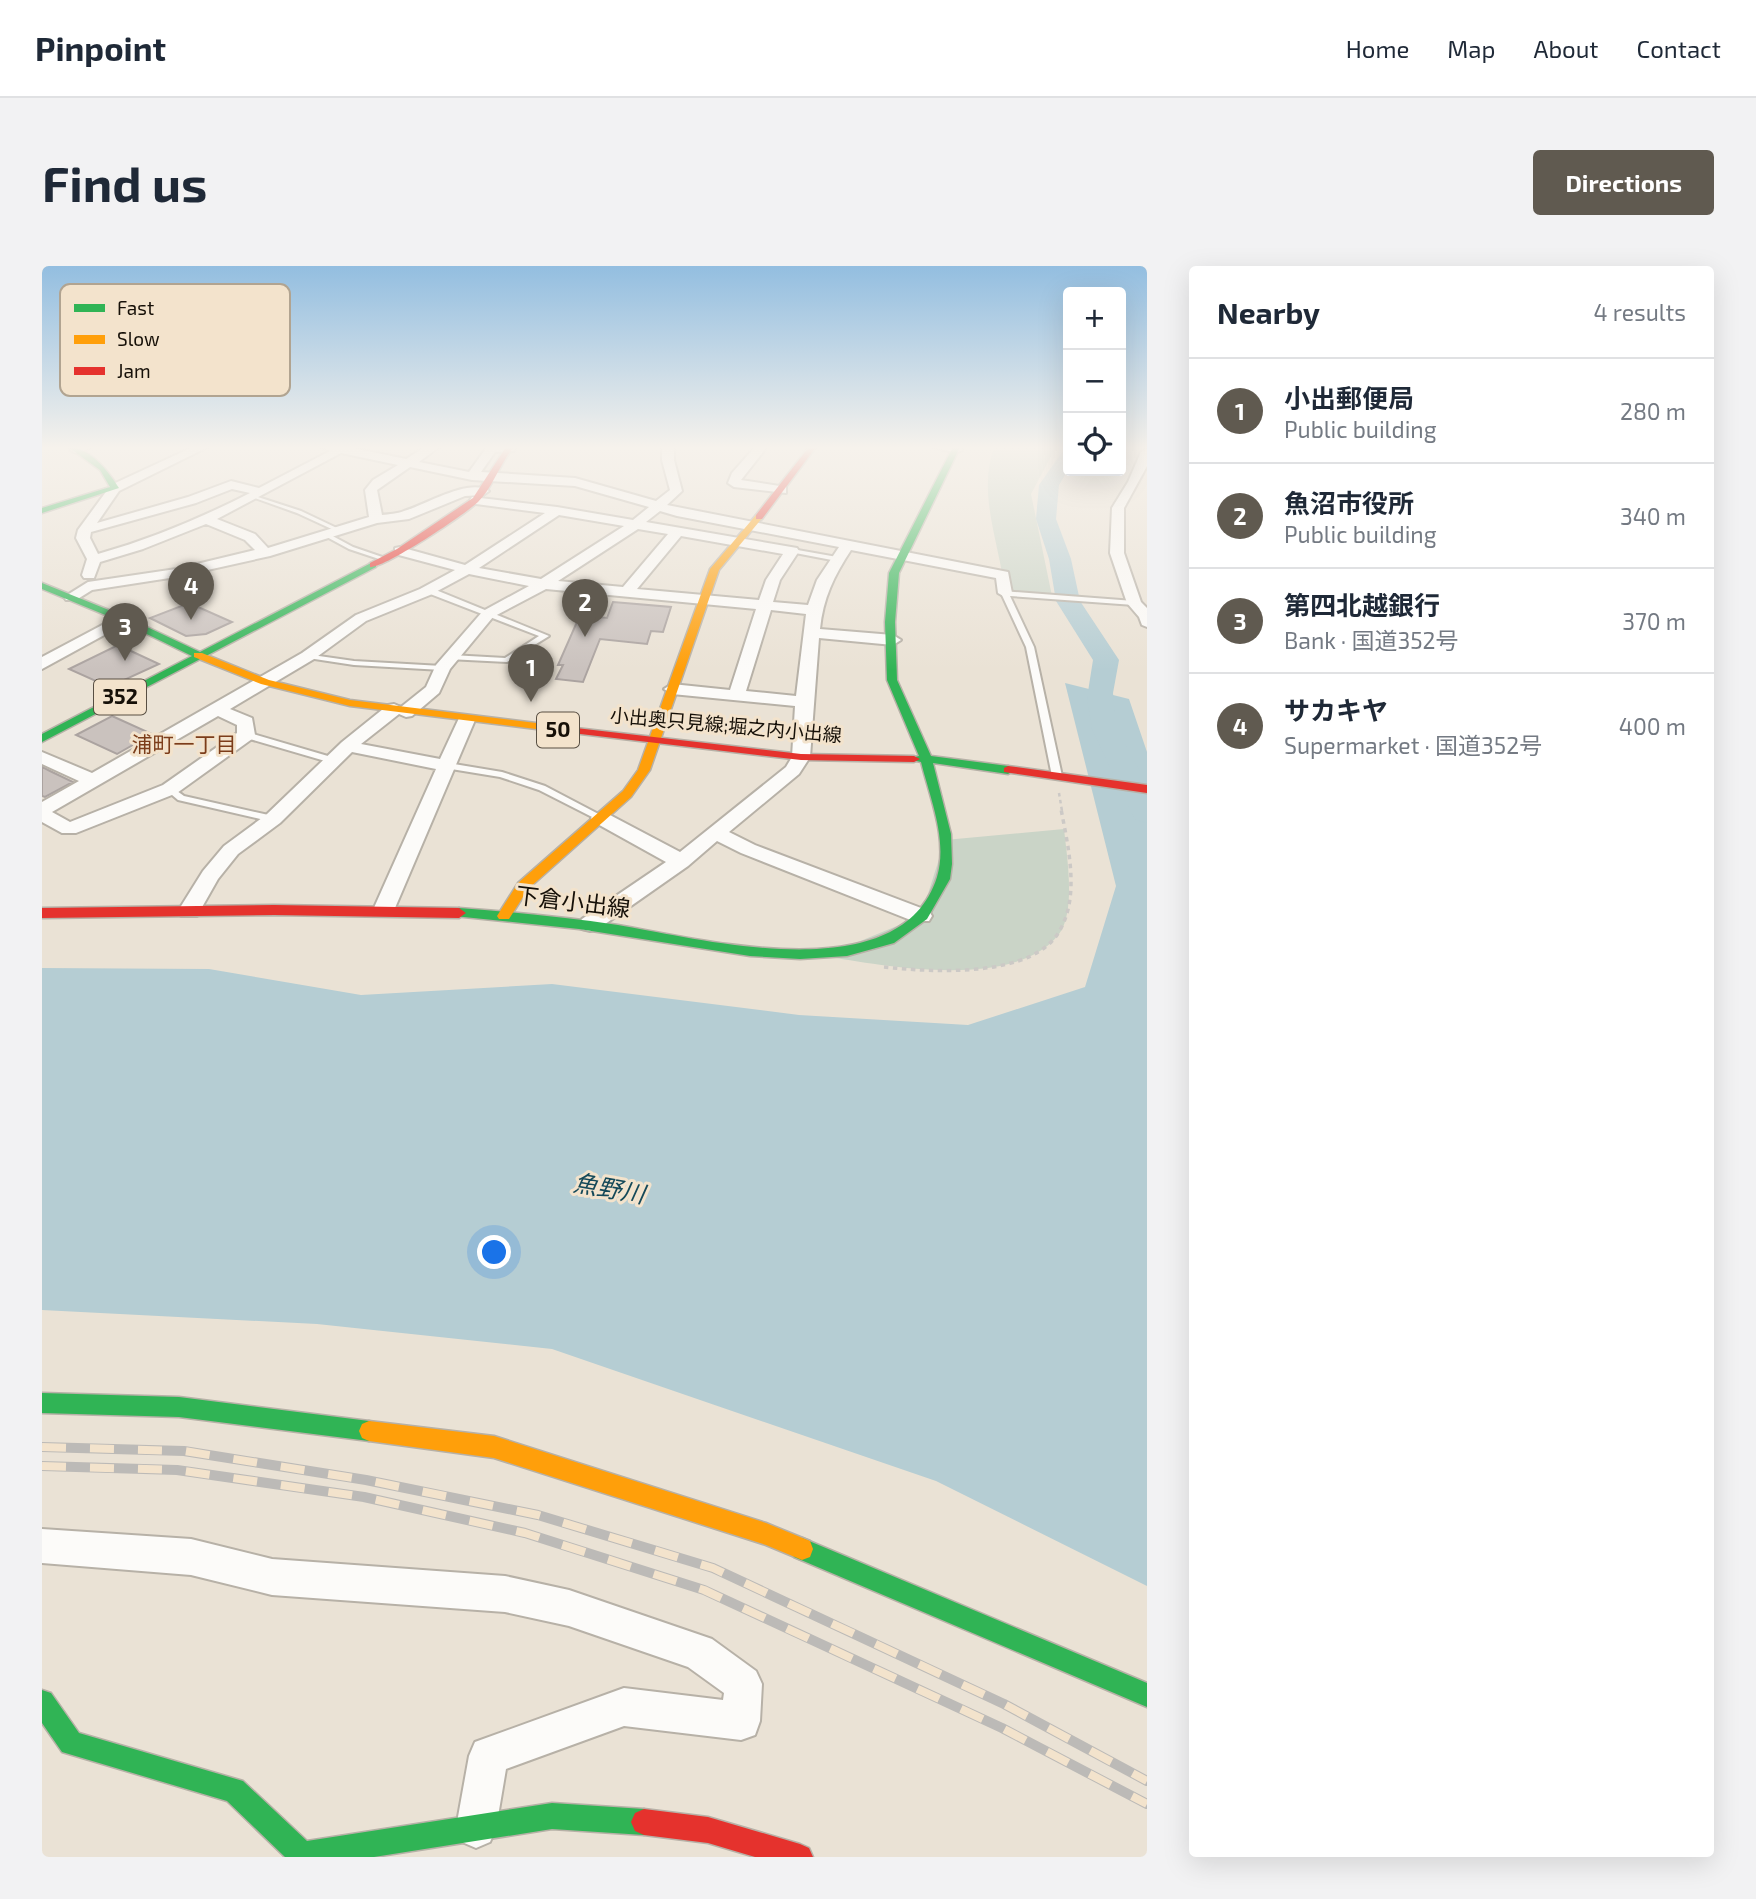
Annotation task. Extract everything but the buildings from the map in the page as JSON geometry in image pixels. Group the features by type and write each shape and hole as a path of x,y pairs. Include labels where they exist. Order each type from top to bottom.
{"main road":[{"name":"352","path":"42,739 393,555 439,521"},
{"path":"504,916 523,886 601,818 627,793 645,770 715,569 757,521"},
{"path":"919,521 894,573 890,622 893,640 892,680 926,760"},
{"name":"小出奥只見線;堀之内小出線","path":"42,586 265,682 350,703 466,720 801,757 926,760 1147,789"},
{"name":"下倉小出線","path":"42,913 384,910 504,916 590,925 738,949 824,956 877,945 897,936 921,916 940,893 946,872 945,840 926,760"},
{"path":"42,1403 179,1407 494,1447 766,1534 1147,1695"},
{"path":"42,1702 71,1743 234,1790 301,1856 552,1816 615,1818 708,1830 800,1857"}],"street":[{"path":"88,586 87,579 94,559 83,538 91,521"},
{"path":"85,530 116,521"},
{"path":"94,559 144,546 200,521"},
{"path":"211,521 250,537 265,553"},
{"path":"71,597 88,586 176,573 265,553 369,521"},
{"path":"217,710 246,722 246,735 170,789 69,829 42,812 308,656 362,618 428,590 468,569 541,521"},
{"path":"621,521 792,551 773,580 736,696"},
{"path":"189,911 210,876 231,849 273,819 348,746 433,689 447,662 488,614 544,584 640,521"},
{"path":"729,521 1003,575 1009,593"},
{"path":"1118,521 1117,553 1129,602 1147,618"},
{"path":"626,593 678,531"},
{"path":"590,925 681,861 793,770 801,757 814,610 824,580 847,545"},
{"path":"393,555 491,576 544,584 814,610"},
{"path":"44,661 122,619"},
{"path":"814,633 893,640"},
{"path":"672,689 804,702"},
{"path":"384,910 466,720"},
{"path":"348,746 387,756 448,766"},
{"path":"42,757 94,780"},
{"path":"1121,785 1147,781"},
{"path":"601,818 681,861"},
{"path":"716,833 748,849 921,916"},
{"path":"42,1546 191,1557 272,1577 505,1594 569,1608 699,1652 743,1684 741,1721 624,1707 489,1756 476,1828"}],"lane":[{"path":"314,521 351,548 393,555"},
{"path":"792,551 838,559"},
{"path":"308,656 354,663 507,660 545,636 428,590"},
{"path":"1057,776 1030,647 1009,593 1129,602"},
{"path":"246,735 335,761"},
{"path":"448,766 502,775 542,788 601,818"},
{"path":"170,789 181,798 273,819"}],"path":[{"path":"873,965 910,971 989,968 1036,956 1060,933 1070,893 1057,776"}],"shaded area":[{"path":"991,521 1037,521 1052,596 1005,593"},
{"path":"1064,829 1069,883 1067,912 1059,934 1039,952 1013,963 982,969 948,970 880,965 824,956 921,916 945,840"}],"water":[{"name":"魚野川","path":"1065,683 1129,699 1147,752 1147,1586 936,1481 552,1349 317,1324 42,1310 42,968 209,969 361,995 552,984 799,1015 968,1025 1085,987 1116,886"}],"waterway":[{"path":"1047,521 1060,559 1068,601 1106,660 1100,698 1105,729 1147,814"}],"railway":[{"path":"42,1447 184,1451 366,1480 538,1515 713,1568 1004,1704 1147,1781"},
{"path":"42,1466 177,1470 364,1497 525,1533 704,1590 1002,1728 1147,1804"}],"traffic: fast":[{"path":"914,759 926,759 892,680 890,622 894,573 920,521"},
{"path":"42,739 373,565"},
{"path":"42,586 123,619 198,655"},
{"path":"459,913 579,924 750,951 800,954 847,951 889,939 922,916 943,879 946,864 945,834 926,759 1008,770"},
{"path":"42,1403 179,1407 369,1431"},
{"path":"802,1549 1147,1695"},
{"path":"42,1702 71,1743 234,1790 302,1855 552,1816 644,1822"}],"traffic: slow":[{"path":"504,916 523,886 627,794 644,770 715,569 755,521"},
{"path":"198,655 265,682 350,703 576,731"},
{"path":"369,1431 494,1447 766,1534 802,1549"}],"traffic: jam":[{"path":"373,565 400,551 444,521"},
{"path":"576,731 801,757 914,759"},
{"path":"1008,770 1147,789"},
{"path":"42,913 274,910 459,913"},
{"path":"644,1822 708,1830 800,1857"}],"place":[{"name":"サカキヤ","path":"191,620"},
{"name":"魚沼市役所","path":"585,637"},
{"name":"第四北越銀行","path":"125,661"},
{"name":"小出郵便局","path":"531,702"}],"district":[{"name":"浦町一丁目","path":"184,745"}]}
